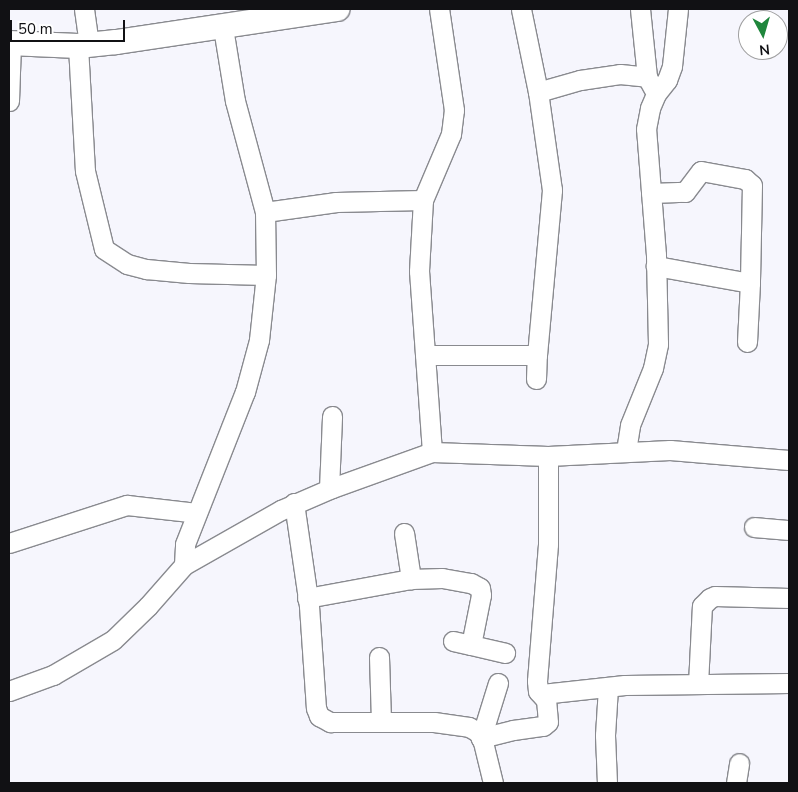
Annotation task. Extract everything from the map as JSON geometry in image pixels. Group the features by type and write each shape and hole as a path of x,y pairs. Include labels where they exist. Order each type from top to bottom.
{"main road":[{"path":"10,44 84,45 223,28 338,9"}],"street":[{"path":"84,9 85,171 104,250 127,264 146,269 189,273 266,275"},
{"path":"432,452 419,271 423,200 451,134 454,110 440,9"},
{"path":"521,9 538,92 552,190 536,379"},
{"path":"640,9 647,77 656,94"},
{"path":"626,451 630,425 657,356 659,328 656,266 646,129 650,108 656,94 667,80 672,66 678,9"},
{"path":"184,565 186,544 245,392 259,340 266,275 265,212 235,101 223,28"},
{"path":"9,101 10,44"},
{"path":"538,92 580,80 620,74 647,77"},
{"path":"651,193 685,192 701,171 750,181 752,185 747,342"},
{"path":"265,212 336,202 423,200"},
{"path":"656,266 750,283"},
{"path":"425,355 537,354"},
{"path":"329,489 332,416"},
{"path":"9,691 53,675 77,663 113,640 148,606 184,565 294,503 432,452 548,456 670,450 789,460"},
{"path":"481,738 513,730 543,726 548,722 547,706 542,694 538,691 537,681 548,544 548,456"},
{"path":"294,503 307,598 316,708 319,716 330,722 459,724 478,732 493,783"},
{"path":"9,543 127,505 197,513"},
{"path":"754,527 789,530"},
{"path":"404,532 411,579"},
{"path":"307,598 411,579 442,578 471,583 480,588 480,601 462,643 505,653"},
{"path":"698,684 702,606 710,598 714,596 789,598"},
{"path":"379,657 381,722"},
{"path":"481,738 498,683"},
{"path":"542,694 608,687 789,683"},
{"path":"607,783 605,736 608,687"},
{"path":"736,783 739,763"}]}
